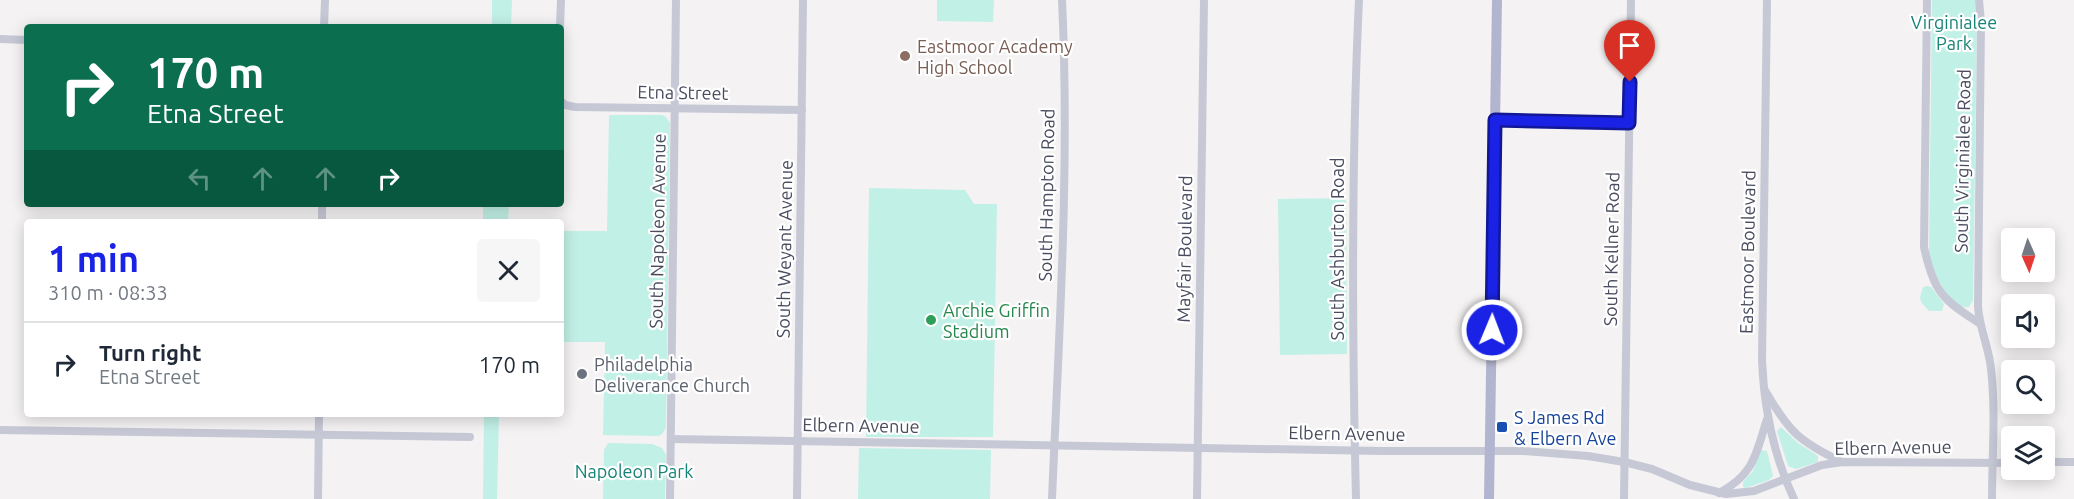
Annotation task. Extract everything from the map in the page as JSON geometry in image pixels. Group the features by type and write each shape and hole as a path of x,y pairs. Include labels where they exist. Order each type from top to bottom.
{"main road":[{"path":"1489,499 1497,0"}],"street":[{"path":"324,24 325,0"},
{"path":"560,24 561,0"},
{"name":"South Napoleon Avenue","path":"670,499 676,0"},
{"name":"South Weyant Avenue","path":"797,499 803,0"},
{"name":"South Hampton Road","path":"1052,499 1064,194 1065,70 1062,0"},
{"name":"Mayfair Boulevard","path":"1197,499 1204,0"},
{"name":"South Ashburton Road","path":"1356,499 1352,302 1354,107 1359,0"},
{"name":"South Kellner Road","path":"1624,499 1631,0"},
{"name":"Eastmoor Boulevard","path":"1767,0 1763,388 1774,448 1784,479 1794,499"},
{"name":"South Virginialee Road","path":"1927,0 1924,247 1930,275 1941,293 1956,309 1979,323"},
{"name":"South Virginialee Road","path":"1979,0 1981,22 1977,283 1979,323 1991,367 1992,499"},
{"path":"0,39 24,40"},
{"name":"Etna Street","path":"564,103 575,107 802,110"},
{"path":"1495,120 1629,123"},
{"path":"1763,388 1781,418 1803,441 1843,462"},
{"path":"318,499 320,417"},
{"path":"1719,493 1735,484 1746,472 1755,455 1767,419"},
{"path":"0,430 470,437"},
{"name":"Elbern Avenue","path":"671,439 1558,453 1624,462 1652,469 1690,485 1719,493 1736,494 1754,491 1822,465 1843,462 2001,463"},
{"path":"2055,462 2074,462"}],"green space":[{"path":"492,0 512,0 511,24 492,24"},
{"path":"937,0 994,0 993,22 937,21"},
{"name":"Virginialee Park","path":"1932,0 1975,0 1977,15 1973,300 1969,307 1961,307 1948,297 1938,280 1929,255"},
{"name":"Napoleon Park","path":"609,115 662,115 670,123 666,428 658,436 603,435 605,342 564,342 564,231 607,231"},
{"name":"Archie Griffin Stadium","path":"869,188 965,190 974,204 997,204 993,437 866,437"},
{"path":"1346,198 1347,354 1280,355 1278,199"},
{"path":"483,207 509,207 508,219 483,219"},
{"path":"1923,287 1931,287 1944,304 1942,311 1929,311 1921,302"},
{"path":"484,417 499,417 497,499 483,499"},
{"path":"1781,427 1798,443 1818,456 1818,462 1796,469 1788,466 1777,431"},
{"name":"Napoleon Park","path":"608,443 652,444 662,448 666,455 665,499 603,499 604,450"},
{"path":"859,448 991,450 990,499 858,499"},
{"path":"1761,450 1767,451 1773,476 1769,480 1743,487 1743,482 1753,471"}],"place":[{"name":"Eastmoor Academy High School","path":"905,56"},
{"name":"Archie Griffin Stadium","path":"931,320"},
{"name":"Philadelphia Deliverance Church","path":"582,374"},
{"name":"S James Rd & Elbern Ave","path":"1502,427"}],"route":[{"path":"1492,330 1495,120 1629,123 1630,82"}]}
